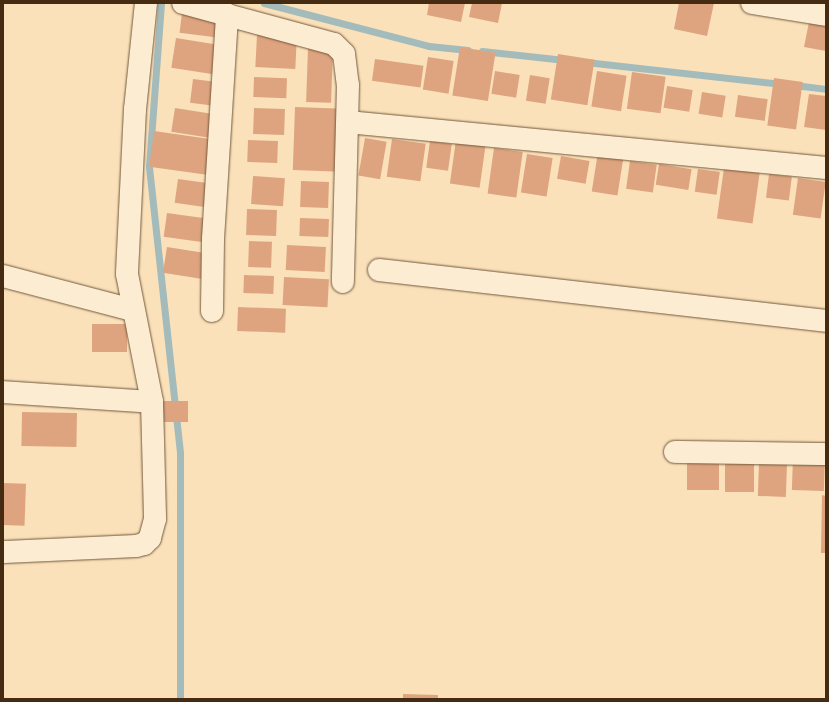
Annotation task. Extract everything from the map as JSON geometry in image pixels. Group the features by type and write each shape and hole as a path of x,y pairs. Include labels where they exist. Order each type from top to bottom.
{"street":[{"path":"3,552 144,544 153,532 155,519 152,402 143,347 133,310 127,274 129,204 140,46 146,3"},
{"path":"183,3 239,12 334,44 340,49 346,61 348,122 343,282"},
{"path":"752,3 826,15"},
{"path":"212,311 213,239 239,12"},
{"path":"348,122 826,168"},
{"path":"379,270 826,322"},
{"path":"3,276 133,310"},
{"path":"3,392 152,402"},
{"path":"675,452 826,454"}],"building":[{"path":"429,3 465,3 461,22 427,15"},
{"path":"472,3 502,3 498,23 469,17"},
{"path":"679,3 714,3 707,36 674,29"},
{"path":"182,13 220,18 217,37 180,33"},
{"path":"809,22 826,26 826,51 804,47"},
{"path":"257,35 297,37 295,69 255,67"},
{"path":"176,38 219,45 215,75 171,68"},
{"path":"460,47 496,53 488,101 452,95"},
{"path":"308,48 333,49 331,103 306,102"},
{"path":"558,54 595,60 587,105 551,99"},
{"path":"428,57 454,61 449,94 423,90"},
{"path":"375,59 424,66 420,88 372,81"},
{"path":"495,71 520,75 516,98 491,94"},
{"path":"597,71 627,76 621,111 591,107"},
{"path":"632,72 666,77 661,113 627,109"},
{"path":"530,75 550,78 546,104 526,101"},
{"path":"254,77 287,78 286,98 253,97"},
{"path":"774,78 803,82 796,130 767,126"},
{"path":"193,79 217,82 214,106 190,103"},
{"path":"667,86 693,90 689,112 664,108"},
{"path":"702,92 726,96 722,117 699,114"},
{"path":"809,94 826,96 826,130 804,127"},
{"path":"738,95 768,99 765,121 735,117"},
{"path":"295,107 343,109 341,172 293,170"},
{"path":"175,108 219,115 216,139 171,132"},
{"path":"254,108 285,109 284,135 253,134"},
{"path":"154,131 215,140 210,175 149,167"},
{"path":"365,138 387,142 380,179 358,175"},
{"path":"392,139 426,144 420,181 387,177"},
{"path":"248,140 278,141 277,163 247,162"},
{"path":"456,140 486,144 480,188 450,184"},
{"path":"430,141 452,144 448,171 426,168"},
{"path":"494,148 523,152 516,198 488,194"},
{"path":"598,152 624,156 617,196 592,192"},
{"path":"527,154 553,158 547,197 521,193"},
{"path":"561,156 590,161 586,184 557,179"},
{"path":"630,161 657,165 653,192 626,189"},
{"path":"659,164 692,169 688,190 656,185"},
{"path":"724,168 760,173 753,224 717,219"},
{"path":"698,169 720,172 717,195 695,192"},
{"path":"769,174 792,177 789,201 766,198"},
{"path":"253,176 285,178 283,206 251,204"},
{"path":"798,178 826,182 821,219 793,215"},
{"path":"178,179 213,184 209,208 175,203"},
{"path":"301,181 329,182 328,208 300,207"},
{"path":"247,209 277,210 276,236 246,235"},
{"path":"167,213 209,219 205,243 164,237"},
{"path":"300,218 329,219 328,237 299,236"},
{"path":"249,241 272,242 271,268 248,267"},
{"path":"287,245 326,247 325,272 286,270"},
{"path":"167,247 207,253 202,279 163,273"},
{"path":"244,275 274,276 273,294 243,293"},
{"path":"284,277 329,279 327,307 283,305"},
{"path":"238,307 286,309 285,333 237,331"},
{"path":"92,324 127,324 127,352 92,352"},
{"path":"161,401 188,401 188,422 161,422"},
{"path":"22,412 77,413 76,447 21,446"},
{"path":"687,454 719,454 719,490 687,490"},
{"path":"725,456 754,456 754,492 725,492"},
{"path":"793,457 825,458 824,491 792,490"},
{"path":"759,463 787,464 786,497 758,496"},
{"path":"3,483 26,484 25,526 3,525"},
{"path":"822,495 826,496 826,553 821,553"},
{"path":"403,694 438,695 438,699 403,699"}],"waterway":[{"path":"161,3 149,167 180,453 180,699"},
{"path":"264,3 429,46 468,50"},
{"path":"482,51 565,60"},
{"path":"586,62 782,84"},
{"path":"794,85 826,89"}]}
